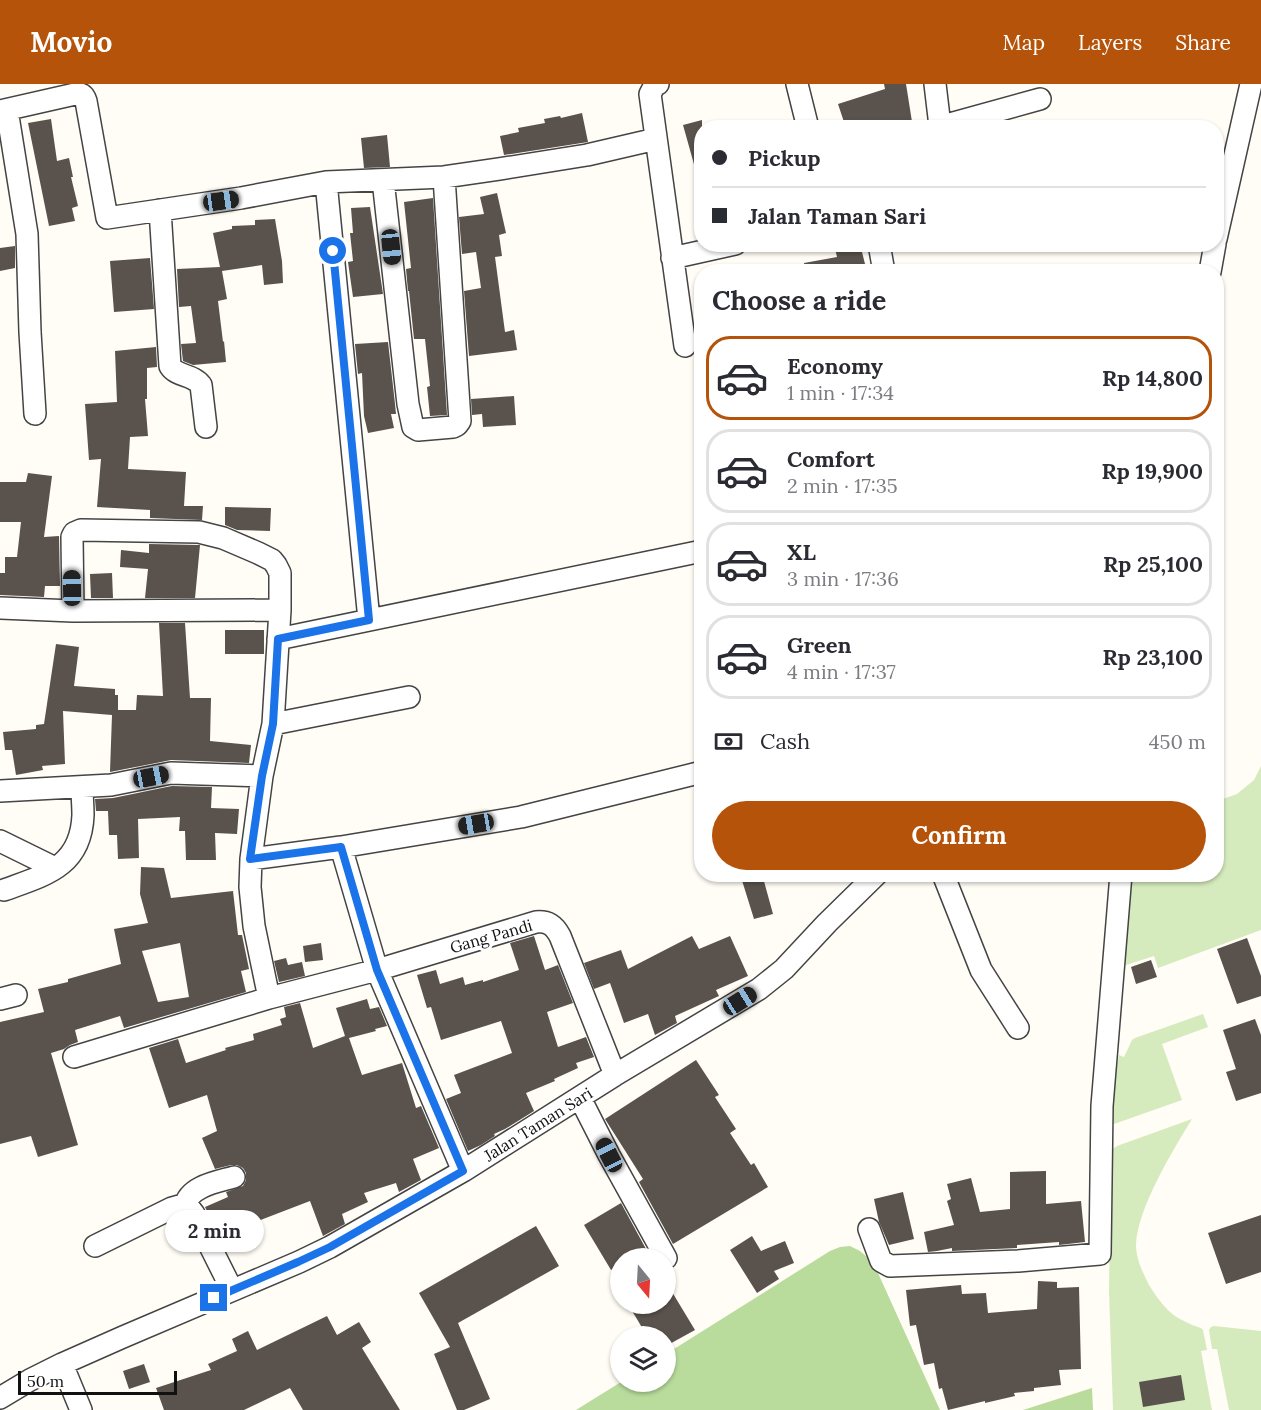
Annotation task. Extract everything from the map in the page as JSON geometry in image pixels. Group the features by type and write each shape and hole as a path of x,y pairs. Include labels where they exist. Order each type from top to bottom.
{"street":[{"path":"658,84 650,94 685,346"},
{"path":"797,84 806,120"},
{"path":"935,84 938,120"},
{"path":"1224,204 1251,84"},
{"path":"35,414 27,234 3,110 82,94 86,101 107,218 242,198 326,182 444,177 575,157 656,139"},
{"path":"964,120 1040,99"},
{"path":"383,180 408,404 413,427 418,430 453,427 460,421 444,177"},
{"path":"326,182 369,620"},
{"path":"160,210 170,366 174,371 195,379 201,385 206,427"},
{"path":"672,258 699,252"},
{"path":"73,611 72,537 77,531 86,529 199,532 216,535 272,560 279,569 280,610 273,724 262,776 250,859 254,926 269,998"},
{"path":"278,639 694,553"},
{"path":"0,608 73,611 280,610"},
{"path":"273,724 409,697"},
{"path":"0,791 111,785 171,773 262,776"},
{"path":"250,859 341,847 520,817 694,774"},
{"path":"4,890 55,868 70,857 78,844 83,816 82,787"},
{"path":"0,841 55,868"},
{"path":"341,847 377,970 463,1171"},
{"name":"Jalan Taman Sari","path":"0,1398 62,1364 330,1247 463,1171 615,1075 759,989 773,979 869,882"},
{"path":"946,882 981,970 1018,1028"},
{"path":"869,1229 881,1260 890,1266 1018,1261 1100,1254 1102,1106 1120,882"},
{"name":"Gang Pandi","path":"377,970 536,922 548,923 556,929 560,936 615,1075"},
{"path":"74,1058 269,998 377,970"},
{"path":"580,1098 660,1248"},
{"path":"185,1206 191,1194 201,1188 234,1177"},
{"path":"95,1246 172,1208 190,1207 232,1290"},
{"path":"62,1364 81,1410"}],"green space":[{"path":"1261,766 1261,930 1158,968 1154,956 1123,966 1128,882 1224,882 1224,799 1237,794 1254,780"},
{"path":"1203,1014 1208,1027 1162,1044 1182,1100 1114,1124 1112,1120 1115,1076 1119,1055 1124,1057 1135,1038"},
{"path":"1192,1119 1149,1197 1142,1214 1136,1250 1140,1266 1149,1285 1164,1306 1173,1315 1203,1330 1207,1350 1201,1351 1212,1410 1113,1410 1109,1291 1111,1150"},
{"path":"850,1246 873,1262 940,1410 576,1410 610,1389 610,1392 676,1392 676,1348 830,1251"},
{"path":"1214,1326 1261,1331 1261,1410 1229,1410 1217,1349 1212,1349 1209,1330"},
{"path":"1092,1388 1093,1410 1023,1410"}],"building":[{"path":"884,84 906,84 912,120 843,120 838,104 885,89"},
{"path":"582,113 588,142 504,155 500,136 519,132 518,128 545,123 544,119"},
{"path":"51,119 57,161 69,158 78,206 72,208 75,221 49,226 28,123"},
{"path":"694,122 694,164 683,125"},
{"path":"387,135 390,167 364,168 361,138"},
{"path":"497,193 506,233 499,235 502,256 495,257 505,332 514,330 517,350 469,356 464,291 481,288 476,252 462,254 459,217 484,214 480,197"},
{"path":"433,198 447,415 430,416 427,387 430,386 425,339 414,339 408,291 406,269 411,268 404,202"},
{"path":"370,207 383,294 353,297 348,262 353,261 350,233 353,233 351,208"},
{"path":"275,219 283,283 264,285 262,265 222,271 227,299 218,301 226,362 193,365 183,361 181,344 196,343 191,306 179,307 177,269 220,267 213,233 232,229 232,226 255,225 255,220"},
{"path":"15,246 15,268 0,271 0,248"},
{"path":"836,252 862,252 865,264 804,264 804,263 837,257"},
{"path":"150,258 154,309 114,312 110,261"},
{"path":"388,342 396,414 391,414 394,428 368,433 364,416 362,373 358,374 355,344"},
{"path":"156,347 157,367 147,368 147,399 145,399 148,436 130,437 128,469 186,472 184,506 203,506 202,520 150,518 150,510 97,507 101,459 89,460 85,404 117,402 115,351"},
{"path":"514,396 516,425 483,427 482,414 472,415 471,399"},
{"path":"28,473 52,476 44,537 59,536 60,586 45,586 44,597 0,595 0,573 5,573 5,557 17,557 21,522 0,522 0,482 26,482"},
{"path":"225,507 271,508 270,531 237,530 225,525"},
{"path":"149,544 200,545 195,598 145,598 148,569 120,567 121,550 149,553"},
{"path":"112,573 113,598 91,598 90,574"},
{"path":"159,623 185,623 190,698 211,698 210,741 251,745 249,763 171,760 110,772 112,715 63,711 65,764 42,766 43,770 16,775 12,750 5,750 3,732 36,729 36,725 44,724 56,644 79,647 74,686 115,689 115,695 118,695 118,710 136,710 137,695 163,696"},
{"path":"225,630 264,630 264,654 225,654"},
{"path":"172,786 212,787 211,808 239,809 237,834 215,833 216,860 186,860 185,831 179,831 180,817 138,819 139,858 118,859 117,835 109,835 108,811 96,811 95,799 113,798"},
{"path":"141,867 164,868 171,898 233,891 238,935 242,935 249,969 241,971 246,992 124,1028 120,1016 75,1030 78,1042 51,1053 78,1145 38,1157 31,1136 0,1144 0,1022 44,1012 38,989 68,982 68,979 121,964 114,929 148,923 140,894","holes":["180,943 189,997 158,1002 142,951"]},
{"path":"742,882 764,882 773,914 754,919"},
{"path":"534,936 545,970 558,965 573,1003 547,1012 558,1047 586,1037 594,1057 576,1063 578,1068 526,1093 534,1111 468,1151 446,1099 461,1093 454,1075 512,1053 501,1021 441,1040 431,1007 427,1008 417,975 436,970 440,984 463,977 465,985 483,980 483,982 519,970 510,943"},
{"path":"692,936 699,949 730,936 748,976 716,990 719,996 675,1016 677,1023 655,1035 648,1014 624,1023 610,983 594,989 584,963 621,950 628,969"},
{"path":"1247,938 1261,976 1261,996 1237,1004 1217,949"},
{"path":"321,943 323,960 305,962 303,946"},
{"path":"286,958 288,965 302,962 305,976 279,982 274,961"},
{"path":"1151,960 1157,977 1136,984 1131,967"},
{"path":"367,999 370,1009 379,1007 387,1026 349,1038 362,1075 402,1063 416,1108 421,1106 439,1148 413,1159 421,1180 399,1192 396,1183 364,1193 368,1202 342,1214 345,1224 323,1236 310,1201 219,1236 205,1207 228,1197 226,1192 243,1186 246,1173 237,1165 215,1169 202,1138 217,1131 207,1095 169,1108 149,1048 178,1039 186,1063 254,1040 253,1034 282,1025 280,1019 286,1017 284,1007 300,1003 313,1048 345,1036 336,1008"},
{"path":"1255,1019 1261,1035 1261,1093 1236,1101 1226,1072 1236,1069 1223,1030"},
{"path":"696,1060 719,1095 715,1097 736,1129 730,1133 751,1165 754,1163 768,1187 673,1244 639,1182 643,1179 605,1119"},
{"path":"1046,1171 1046,1204 1081,1201 1085,1242 952,1251 952,1248 928,1252 924,1232 954,1225 947,1201 951,1199 947,1184 971,1178 980,1212 1010,1209 1010,1172"},
{"path":"903,1192 914,1239 889,1245 879,1222 874,1199"},
{"path":"621,1203 645,1248 610,1248 610,1268 584,1225"},
{"path":"1261,1215 1261,1272 1226,1284 1208,1233"},
{"path":"536,1226 559,1266 458,1323 490,1399 464,1410 457,1410 434,1354 450,1347 419,1293"},
{"path":"752,1236 761,1251 785,1241 794,1263 774,1271 779,1279 757,1293 730,1250"},
{"path":"1038,1281 1057,1282 1057,1288 1079,1287 1081,1369 1059,1370 1061,1385 1034,1388 1034,1391 1014,1393 1015,1396 948,1410 942,1388 939,1389 934,1363 924,1365 916,1325 910,1326 906,1290 961,1285 962,1294 986,1293 988,1313 1037,1309"},
{"path":"676,1299 695,1330 676,1340 676,1326 641,1326 634,1314 676,1314"},
{"path":"327,1316 337,1335 359,1322 371,1342 362,1348 400,1410 303,1410 290,1388 244,1410 164,1410 156,1388 211,1370 208,1364 237,1351 232,1339 248,1331 257,1350"},
{"path":"144,1364 150,1382 129,1389 123,1371"},
{"path":"1181,1375 1185,1400 1143,1407 1139,1382"}],"route":[{"path":"214,1298 330,1247 463,1171 377,970 341,847 250,859 262,776 273,724 278,639 369,620 333,251"}]}
